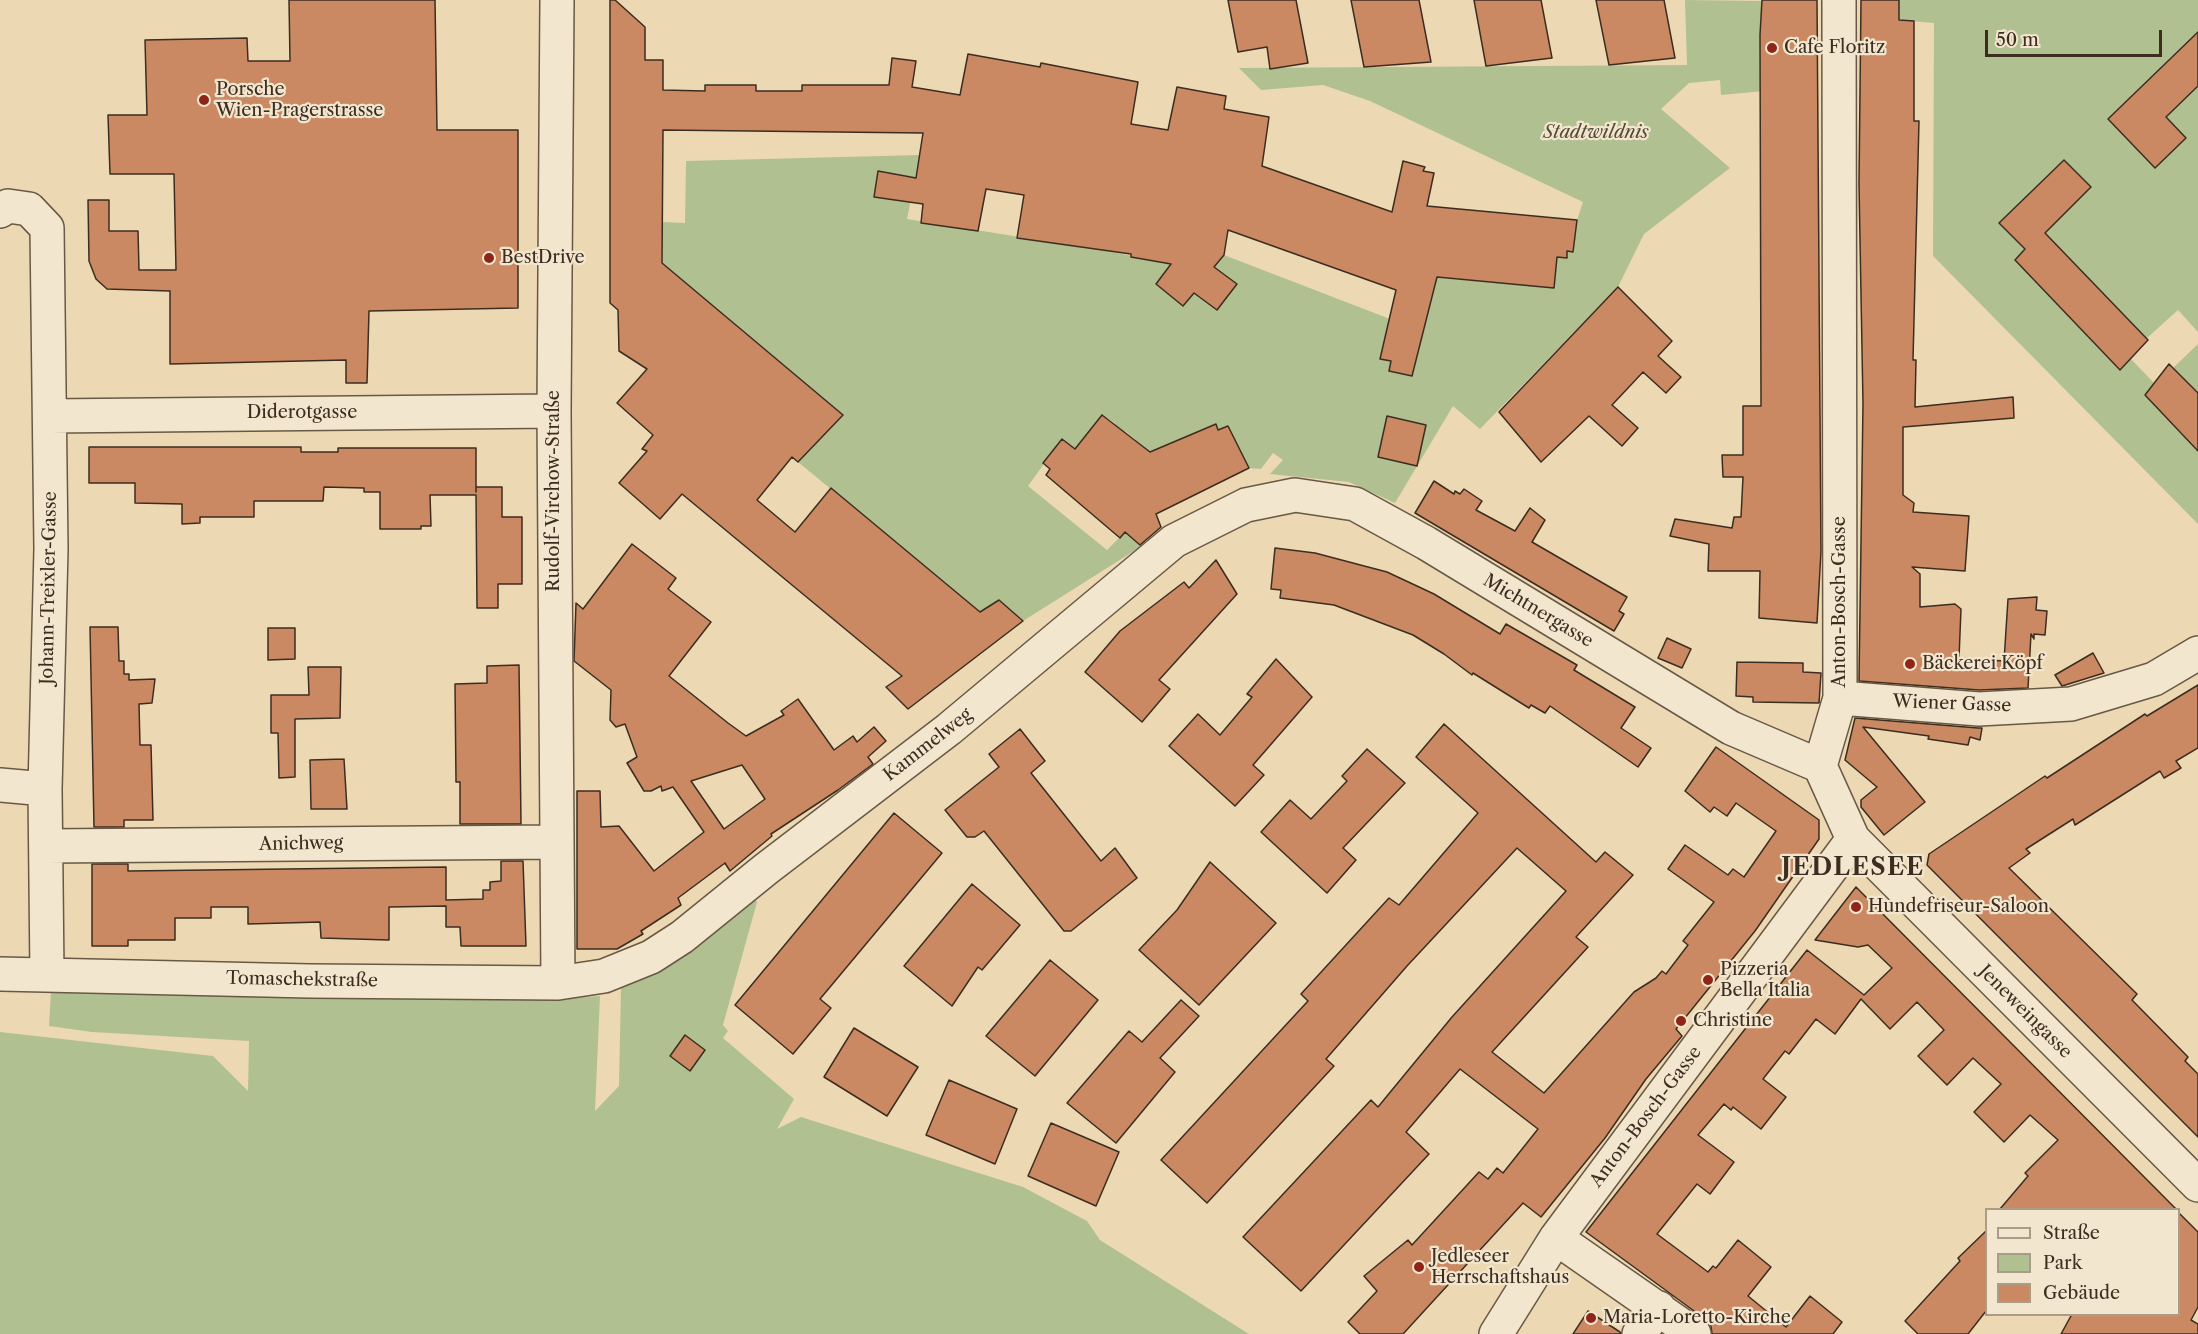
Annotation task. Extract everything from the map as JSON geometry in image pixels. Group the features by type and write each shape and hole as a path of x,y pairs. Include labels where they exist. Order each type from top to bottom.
{"street":[{"name":"Rudolf-Virchow-Straße","path":"557,0 554,411 555,842 558,983"},
{"name":"Anton-Bosch-Gasse","path":"1820,766 1840,698 1839,0"},
{"name":"Johann-Treixler-Gasse","path":"14,210 47,228 51,549 45,789 47,975"},
{"name":"Diderotgasse","path":"50,416 554,411"},
{"name":"Michtnergasse","path":"1246,505 1295,495 1355,504 1426,543 1731,728 1820,766"},
{"name":"Kammelweg","path":"604,976 651,957 682,937 766,869 949,729 1174,541 1246,505"},
{"name":"Wiener Gasse","path":"1840,698 1979,709 2071,704 2154,679 2198,652"},
{"path":"1820,766 1853,839"},
{"path":"0,785 45,789"},
{"name":"Anton-Bosch-Gasse","path":"1496,1334 1556,1238 1853,839"},
{"name":"Jeneweingasse","path":"1853,839 2198,1185"},
{"name":"Anichweg","path":"46,846 555,842"},
{"name":"Tomaschekstraße","path":"0,974 310,981 558,983 604,976"},
{"path":"1556,1238 1694,1334"},
{"path":"1639,1334 1659,1308"}],"green space":[{"name":"Stadtwildnis","path":"1685,0 1762,1 1760,35 1764,91 1721,95 1720,80 1689,83 1661,109 1730,168 1644,234 1618,287 1480,429 1453,406 1395,503 1349,482 1270,474 1283,460 1273,453 1261,469 1249,468 1228,427 1218,430 1216,425 1141,455 1132,447 1136,440 1125,431 1119,438 1110,430 1115,423 1102,415 1075,449 1062,439 1028,486 1107,550 1125,532 1142,546 1023,621 999,600 980,612 798,462 843,415 662,263 663,222 685,223 686,161 920,155 907,219 1108,251 1171,264 1156,284 1183,306 1194,293 1218,309 1236,284 1214,267 1224,255 1390,319 1380,359 1391,361 1389,371 1412,376 1432,298 1406,293 1430,277 1554,288 1557,257 1567,258 1567,251 1573,252 1577,220 1583,202 1370,101 1323,85 1261,90 1239,68 1687,65"},
{"path":"1899,0 2198,0 2198,32 2108,119 2155,168 2186,138 2166,117 2198,86 2198,332 2178,310 2146,339 2045,233 2091,187 2064,160 1999,223 2025,249 2015,260 2119,370 2131,359 2154,383 2198,451 2198,524 1933,256 1934,23 1899,20"},
{"path":"2198,344 2198,393 2173,368"},
{"path":"754,899 757,902 723,1025 728,1031 723,1038 794,1099 777,1129 801,1117 1023,1187 1087,1221 1100,1240 1249,1334 0,1334 0,1032 213,1056 248,1091 249,1041 92,1032 49,1026 51,992 533,1000 600,996 595,1111 619,1086 621,986"}],"building":[{"path":"289,0 435,0 437,130 518,130 518,308 369,311 367,383 346,383 346,360 170,364 170,291 107,289 96,279 89,261 88,200 109,200 109,231 138,231 139,270 176,270 174,174 110,174 108,115 147,115 145,40 247,38 248,61 290,61"},
{"path":"610,0 615,0 645,27 645,60 663,60 663,90 705,91 705,85 756,85 756,91 802,91 802,85 889,85 892,58 916,61 912,87 960,95 968,54 1040,67 1041,63 1138,82 1131,124 1168,130 1177,87 1226,96 1224,109 1269,117 1262,166 1392,212 1403,161 1425,167 1423,171 1434,173 1427,206 1577,220 1573,252 1567,251 1567,258 1557,257 1554,288 1437,277 1412,376 1389,371 1391,361 1380,359 1396,290 1228,230 1224,255 1214,267 1237,284 1217,310 1194,293 1183,306 1156,284 1171,264 1131,257 1131,254 1017,238 1024,195 986,189 978,231 921,223 923,204 874,197 878,171 916,178 923,133 663,130 662,263 843,415 798,462 792,457 757,500 795,532 831,488 980,612 999,600 1023,621 908,709 886,687 902,676 682,494 660,519 619,483 647,451 642,449 653,435 617,403 647,369 619,351 618,310 610,303"},
{"path":"1228,0 1296,0 1308,63 1270,69 1267,47 1238,52"},
{"path":"1351,0 1419,0 1431,62 1364,67"},
{"path":"1474,0 1541,0 1552,58 1486,66"},
{"path":"1596,0 1664,0 1675,58 1609,65"},
{"path":"1762,0 1817,0 1821,551 1817,623 1759,618 1760,571 1708,571 1709,544 1670,536 1675,519 1732,528 1734,517 1741,517 1743,477 1723,477 1722,455 1743,455 1743,406 1761,406 1760,35"},
{"path":"1861,0 1899,0 1899,20 1914,21 1914,121 1919,121 1913,360 1916,360 1915,407 2013,397 2014,418 1903,427 1903,495 1914,503 1913,512 1969,516 1965,571 1912,567 1920,574 1920,607 1955,604 1961,609 1959,658 2004,661 2008,599 2037,597 2036,610 2047,611 2045,635 2034,634 2034,639 2031,634 2028,688 1979,690 1859,681 1863,404 1859,184"},
{"path":"2198,32 2198,86 2166,117 2186,138 2155,168 2108,119"},
{"path":"2064,160 2091,187 2045,233 2148,340 2120,370 2015,260 2025,249 1999,223"},
{"path":"1618,287 1672,341 1658,356 1681,377 1666,393 1643,372 1612,405 1638,428 1622,446 1589,416 1541,462 1499,412"},
{"path":"2169,364 2198,393 2198,451 2145,395"},
{"path":"1102,415 1150,452 1216,424 1218,430 1228,426 1249,468 1156,514 1161,527 1140,545 1125,532 1120,538 1046,475 1050,469 1043,463 1062,439 1075,449"},
{"path":"1387,416 1426,425 1417,466 1378,457"},
{"path":"89,447 301,447 301,452 338,452 338,448 476,448 476,487 502,487 502,517 522,517 522,584 498,584 498,608 477,608 476,495 430,495 431,526 421,526 421,529 380,529 380,492 364,492 364,488 324,487 323,501 254,501 254,517 200,517 200,523 182,524 182,504 135,503 135,483 89,483"},
{"path":"1434,481 1454,494 1455,491 1460,494 1464,489 1482,501 1476,510 1515,531 1530,508 1545,520 1532,542 1627,597 1619,611 1624,614 1614,631 1415,513"},
{"path":"632,544 676,578 668,589 711,622 669,676 728,723 746,736 784,715 781,711 798,699 834,750 853,736 857,742 874,727 886,741 868,757 873,764 771,834 772,836 730,871 725,863 678,898 681,905 641,931 643,934 617,949 577,949 577,791 600,791 601,827 619,826 654,871 704,832 673,787 662,791 661,786 651,791 644,791 627,763 637,757 625,724 616,727 610,720 611,690 574,661 576,603 583,609","holes":["742,765 765,799 724,829 691,781"]},
{"path":"1275,548 1315,553 1387,572 1434,594 1500,634 1506,624 1577,665 1574,670 1635,707 1621,728 1651,748 1638,767 1550,706 1545,713 1531,705 1529,708 1473,673 1472,675 1413,635 1334,605 1280,598 1281,590 1271,589"},
{"path":"1216,560 1237,594 1159,680 1170,689 1142,722 1085,672 1120,631 1184,582 1189,588"},
{"path":"90,627 118,627 119,661 124,661 124,674 129,674 129,680 155,679 152,703 139,704 140,745 151,745 153,820 124,820 124,827 94,827"},
{"path":"268,628 295,628 295,659 268,660"},
{"path":"1667,638 1691,649 1682,668 1658,658"},
{"path":"2093,653 2104,673 2062,686 2055,675"},
{"path":"1276,659 1312,697 1253,765 1264,775 1235,806 1169,746 1198,714 1220,735 1252,697 1247,694"},
{"path":"1737,662 1803,663 1803,672 1821,673 1819,703 1753,702 1753,697 1736,696"},
{"path":"519,665 521,824 460,824 460,782 456,782 455,684 487,683 487,666"},
{"path":"308,667 341,667 340,718 295,719 295,777 279,778 278,733 271,733 271,695 309,695"},
{"path":"2198,685 2198,748 2176,761 2181,768 2164,778 2160,771 2075,825 2073,819 2026,849 2030,853 2009,868 2137,994 2132,1000 2188,1057 2185,1061 2198,1074 2198,1137 1927,865 1929,854 2045,776 2047,778 2145,714 2147,716"},
{"path":"1855,718 1982,728 1980,740 1970,737 1968,745 1928,739 1929,736 1863,727 1925,802 1884,835 1861,807 1861,800 1877,787 1845,760"},
{"path":"1444,724 1596,862 1605,852 1633,875 1576,937 1588,947 1492,1052 1544,1093 1634,992 1656,978 1662,971 1666,974 1688,945 1683,941 1714,902 1668,869 1685,845 1728,875 1733,869 1744,877 1776,831 1736,803 1727,816 1714,807 1710,812 1685,791 1716,747 1819,820 1819,839 1755,931 1676,1029 1682,1036 1646,1079 1605,1138 1541,1217 1523,1203 1403,1334 1360,1334 1348,1322 1377,1291 1364,1276 1408,1240 1412,1245 1479,1172 1488,1179 1497,1168 1503,1173 1538,1129 1460,1069 1406,1132 1429,1154 1301,1291 1243,1237 1371,1100 1378,1107 1452,1017 1566,891 1517,848 1407,966 1326,1059 1334,1066 1207,1203 1161,1160 1308,1001 1301,994 1389,898 1399,905 1478,813 1416,757"},
{"path":"1020,729 1045,761 1031,773 1101,861 1115,848 1137,878 1071,931 1064,931 984,831 975,837 967,837 945,810 999,767 989,754"},
{"path":"1367,749 1405,783 1343,848 1356,860 1327,893 1261,832 1290,800 1311,819 1347,781 1342,776"},
{"path":"344,759 347,809 311,809 310,760"},
{"path":"894,813 942,853 820,999 831,1008 793,1054 735,1005"},
{"path":"501,861 523,861 526,946 461,946 460,927 446,927 446,906 389,907 389,940 321,938 320,922 248,924 248,907 211,907 211,918 175,918 175,940 128,940 128,946 92,946 92,864 128,864 128,871 446,867 446,900 483,899 483,890 490,890 490,882 501,881"},
{"path":"1210,862 1276,923 1199,1005 1139,950 1177,910"},
{"path":"972,884 1020,925 982,970 978,967 952,1006 904,966"},
{"path":"1856,887 2175,1208 2001,1208 2028,1176 2025,1173 2058,1140 2030,1115 2004,1142 1974,1112 2001,1084 1973,1058 1947,1085 1918,1056 1944,1030 1917,1002 1890,1029 1861,999 1835,1034 1816,1019 1789,1054 1785,1051 1763,1079 1786,1097 1761,1129 1733,1107 1731,1110 1724,1104 1698,1135 1734,1162 1710,1194 1697,1184 1657,1234 1708,1272 1713,1266 1716,1268 1738,1240 1771,1267 1748,1296 1786,1327 1810,1296 1842,1322 1833,1334 1712,1334 1711,1326 1705,1319 1586,1232 1807,950 1864,995 1892,968 1868,945 1858,947 1815,940"},
{"path":"1050,960 1098,1000 1035,1076 986,1036"},
{"path":"1181,1000 1199,1016 1160,1058 1175,1072 1116,1143 1067,1103 1129,1031 1142,1042"},
{"path":"854,1028 918,1067 887,1116 824,1077"},
{"path":"685,1035 705,1050 690,1071 670,1056"},
{"path":"949,1080 1017,1109 995,1164 926,1135"},
{"path":"1051,1123 1119,1152 1096,1206 1028,1176"},
{"path":"2180,1214 2198,1232 2198,1307 2191,1320 2198,1324 2198,1334 2061,1334 2071,1316 2180,1316"},
{"path":"1985,1232 1985,1312 1968,1334 1918,1334 1905,1321 1960,1261 1958,1258"},
{"name":"Maria-Loretto-Kirche","path":"1588,1311 1620,1332 1621,1334 1573,1334"}],"place":[{"name":"Cafe Floritz","path":"1772,48"},
{"name":"Porsche Wien-Pragerstrasse","path":"204,100"},
{"name":"BestDrive","path":"489,258"},
{"name":"Bäckerei Köpf","path":"1910,664"},
{"name":"Hundefriseur-Saloon","path":"1856,907"},
{"name":"Pizzeria Bella Italia","path":"1708,980"},
{"name":"Christine","path":"1681,1021"},
{"name":"Jedleseer Herrschaftshaus","path":"1419,1267"},
{"name":"Maria-Loretto-Kirche","path":"1591,1318"}],"district":[{"name":"JEDLESEE","path":"1853,868"}]}
